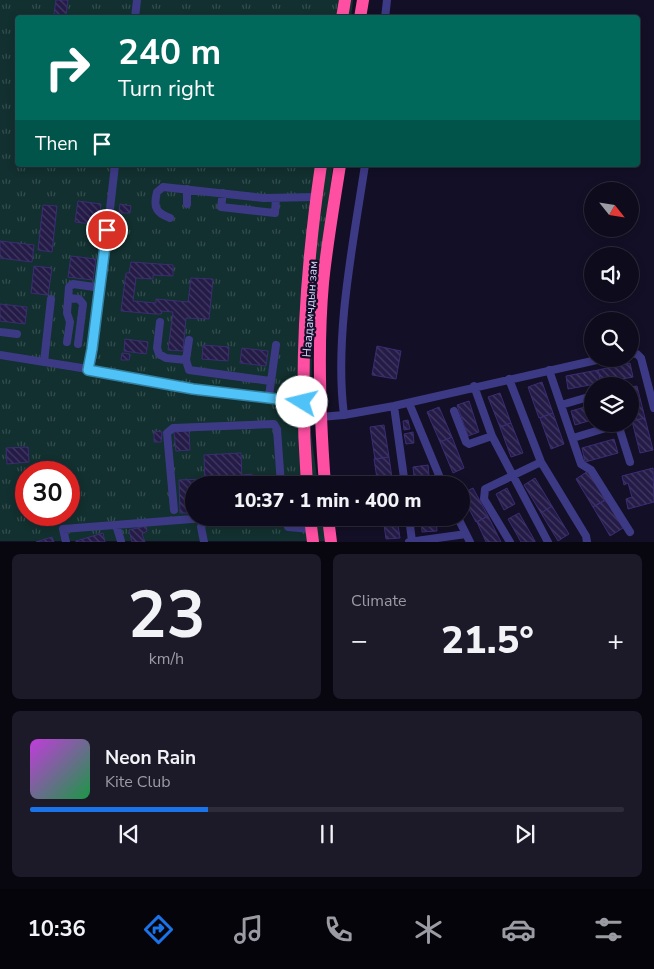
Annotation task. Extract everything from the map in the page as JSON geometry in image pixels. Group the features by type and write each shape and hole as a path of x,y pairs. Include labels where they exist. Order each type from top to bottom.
{"highway":[{"path":"342,15 345,0"},
{"path":"360,15 362,0"},
{"name":"Наадамчдын зам","path":"306,476 302,402 305,291 321,167"},
{"name":"Наадамчдын зам","path":"324,476 320,417 320,346 323,283 340,167"},
{"path":"329,526 330,542"}],"street":[{"path":"135,15 137,0"},
{"path":"384,15 387,0"},
{"path":"88,370 101,288 115,167"},
{"path":"344,415 340,386 347,296 364,167"},
{"path":"170,218 159,214 156,209 157,192 163,187 276,198 316,198"},
{"path":"187,189 187,204"},
{"path":"222,193 221,207 275,212 276,198"},
{"path":"67,342 70,322 67,313 68,290 73,284 101,288"},
{"path":"69,298 79,299 83,304 78,344"},
{"path":"44,362 51,299"},
{"path":"160,322 156,348 159,354 166,358 186,360"},
{"path":"0,332 18,334"},
{"path":"189,340 186,360 189,370 270,381"},
{"path":"269,396 276,345"},
{"path":"0,355 193,389 269,396 302,402"},
{"path":"639,356 654,408"},
{"path":"320,417 344,415 409,403 474,386 584,362"},
{"path":"549,370 574,438 581,464 591,470 630,532"},
{"path":"509,379 541,462 586,536 587,542"},
{"path":"474,386 492,436 548,542"},
{"path":"561,405 584,398"},
{"path":"409,403 439,476"},
{"path":"394,406 404,476"},
{"path":"454,411 466,442 469,444 492,436"},
{"path":"174,510 167,433 173,428 274,424 277,429 280,476"},
{"path":"574,438 593,432"},
{"path":"621,432 630,462"},
{"path":"510,542 483,494 488,486 541,462"},
{"path":"66,542 63,529 185,520"},
{"path":"116,525 121,541"},
{"path":"201,526 204,542"},
{"path":"287,526 288,528 312,529"},
{"path":"410,526 411,541 468,538 462,526"}],"green space":[{"path":"0,0 353,0 351,15 15,15 15,167 333,167 312,336 311,433 317,476 185,476 185,526 324,526 326,541 0,541"}],"building":[{"path":"56,0 68,0 66,15 54,14"},
{"path":"78,201 101,204 99,225 75,222"},
{"path":"120,204 131,206 130,213 119,213"},
{"path":"43,205 57,206 52,252 38,250"},
{"path":"0,241 34,245 32,262 0,258"},
{"path":"71,256 96,259 93,280 68,277"},
{"path":"131,262 173,265 173,276 153,275 153,279 136,278 133,301 156,303 156,299 188,302 191,278 213,279 209,319 186,318 183,351 168,350 173,312 162,311 161,314 155,314 121,311 126,273 129,273"},
{"path":"34,266 52,268 48,295 31,293"},
{"path":"0,304 27,307 25,324 0,321"},
{"path":"125,339 148,342 146,354 124,351"},
{"path":"203,345 229,347 228,361 202,359"},
{"path":"377,346 401,351 396,379 372,375"},
{"path":"242,348 268,351 266,366 240,363"},
{"path":"122,353 130,354 129,360 121,360"},
{"path":"612,367 631,367 633,377 600,377 598,370"},
{"path":"598,370 600,377 584,377 584,386 568,389 566,376"},
{"path":"542,382 553,413 539,418 528,387"},
{"path":"500,393 511,423 500,427 488,397"},
{"path":"639,394 645,418 639,419"},
{"path":"469,401 479,432 468,436 457,405"},
{"path":"439,407 452,437 440,442 427,412"},
{"path":"584,407 584,422 575,425 571,411"},
{"path":"553,413 564,444 551,449 540,418"},
{"path":"645,418 653,450 640,453 635,432 639,432 639,419"},
{"path":"408,420 410,429 404,430 403,421"},
{"path":"511,423 523,453 511,457 500,427"},
{"path":"384,425 389,457 375,459 370,427"},
{"path":"154,431 162,432 161,442 154,442"},
{"path":"189,431 190,450 176,451 174,432"},
{"path":"413,432 414,443 406,444 404,434"},
{"path":"452,437 464,468 453,473 440,442"},
{"path":"614,439 618,453 585,462 582,448"},
{"path":"28,447 29,461 15,461 15,463 7,464 6,448"},
{"path":"241,453 242,476 205,476 204,455"},
{"path":"389,457 392,476 377,476 374,459"},
{"path":"428,465 429,476 414,476 413,467"},
{"path":"653,468 654,502 628,509 626,499 632,497 628,483 624,485 622,476"},
{"path":"588,471 606,499 593,507 576,479"},
{"path":"535,478 552,506 541,513 524,485"},
{"path":"179,480 185,480 185,513 180,513"},
{"path":"473,488 488,516 476,522 470,511 470,490"},
{"path":"507,488 515,504 504,510 496,494"},
{"path":"606,500 623,528 610,536 593,507"},
{"path":"552,506 569,534 558,541 541,513"},
{"path":"519,513 535,542 521,542 508,519"},
{"path":"488,516 501,542 486,542 477,522"},
{"path":"146,526 147,531 142,534 145,542 132,542 129,530"},
{"path":"384,526 398,526 400,538 386,539"},
{"path":"422,526 437,526 437,531 422,532"},
{"path":"103,533 105,542 76,542 76,541"},
{"path":"52,537 54,542 36,542"}],"route":[{"path":"107,230 101,288 88,370 193,389 269,396 302,402"}]}
